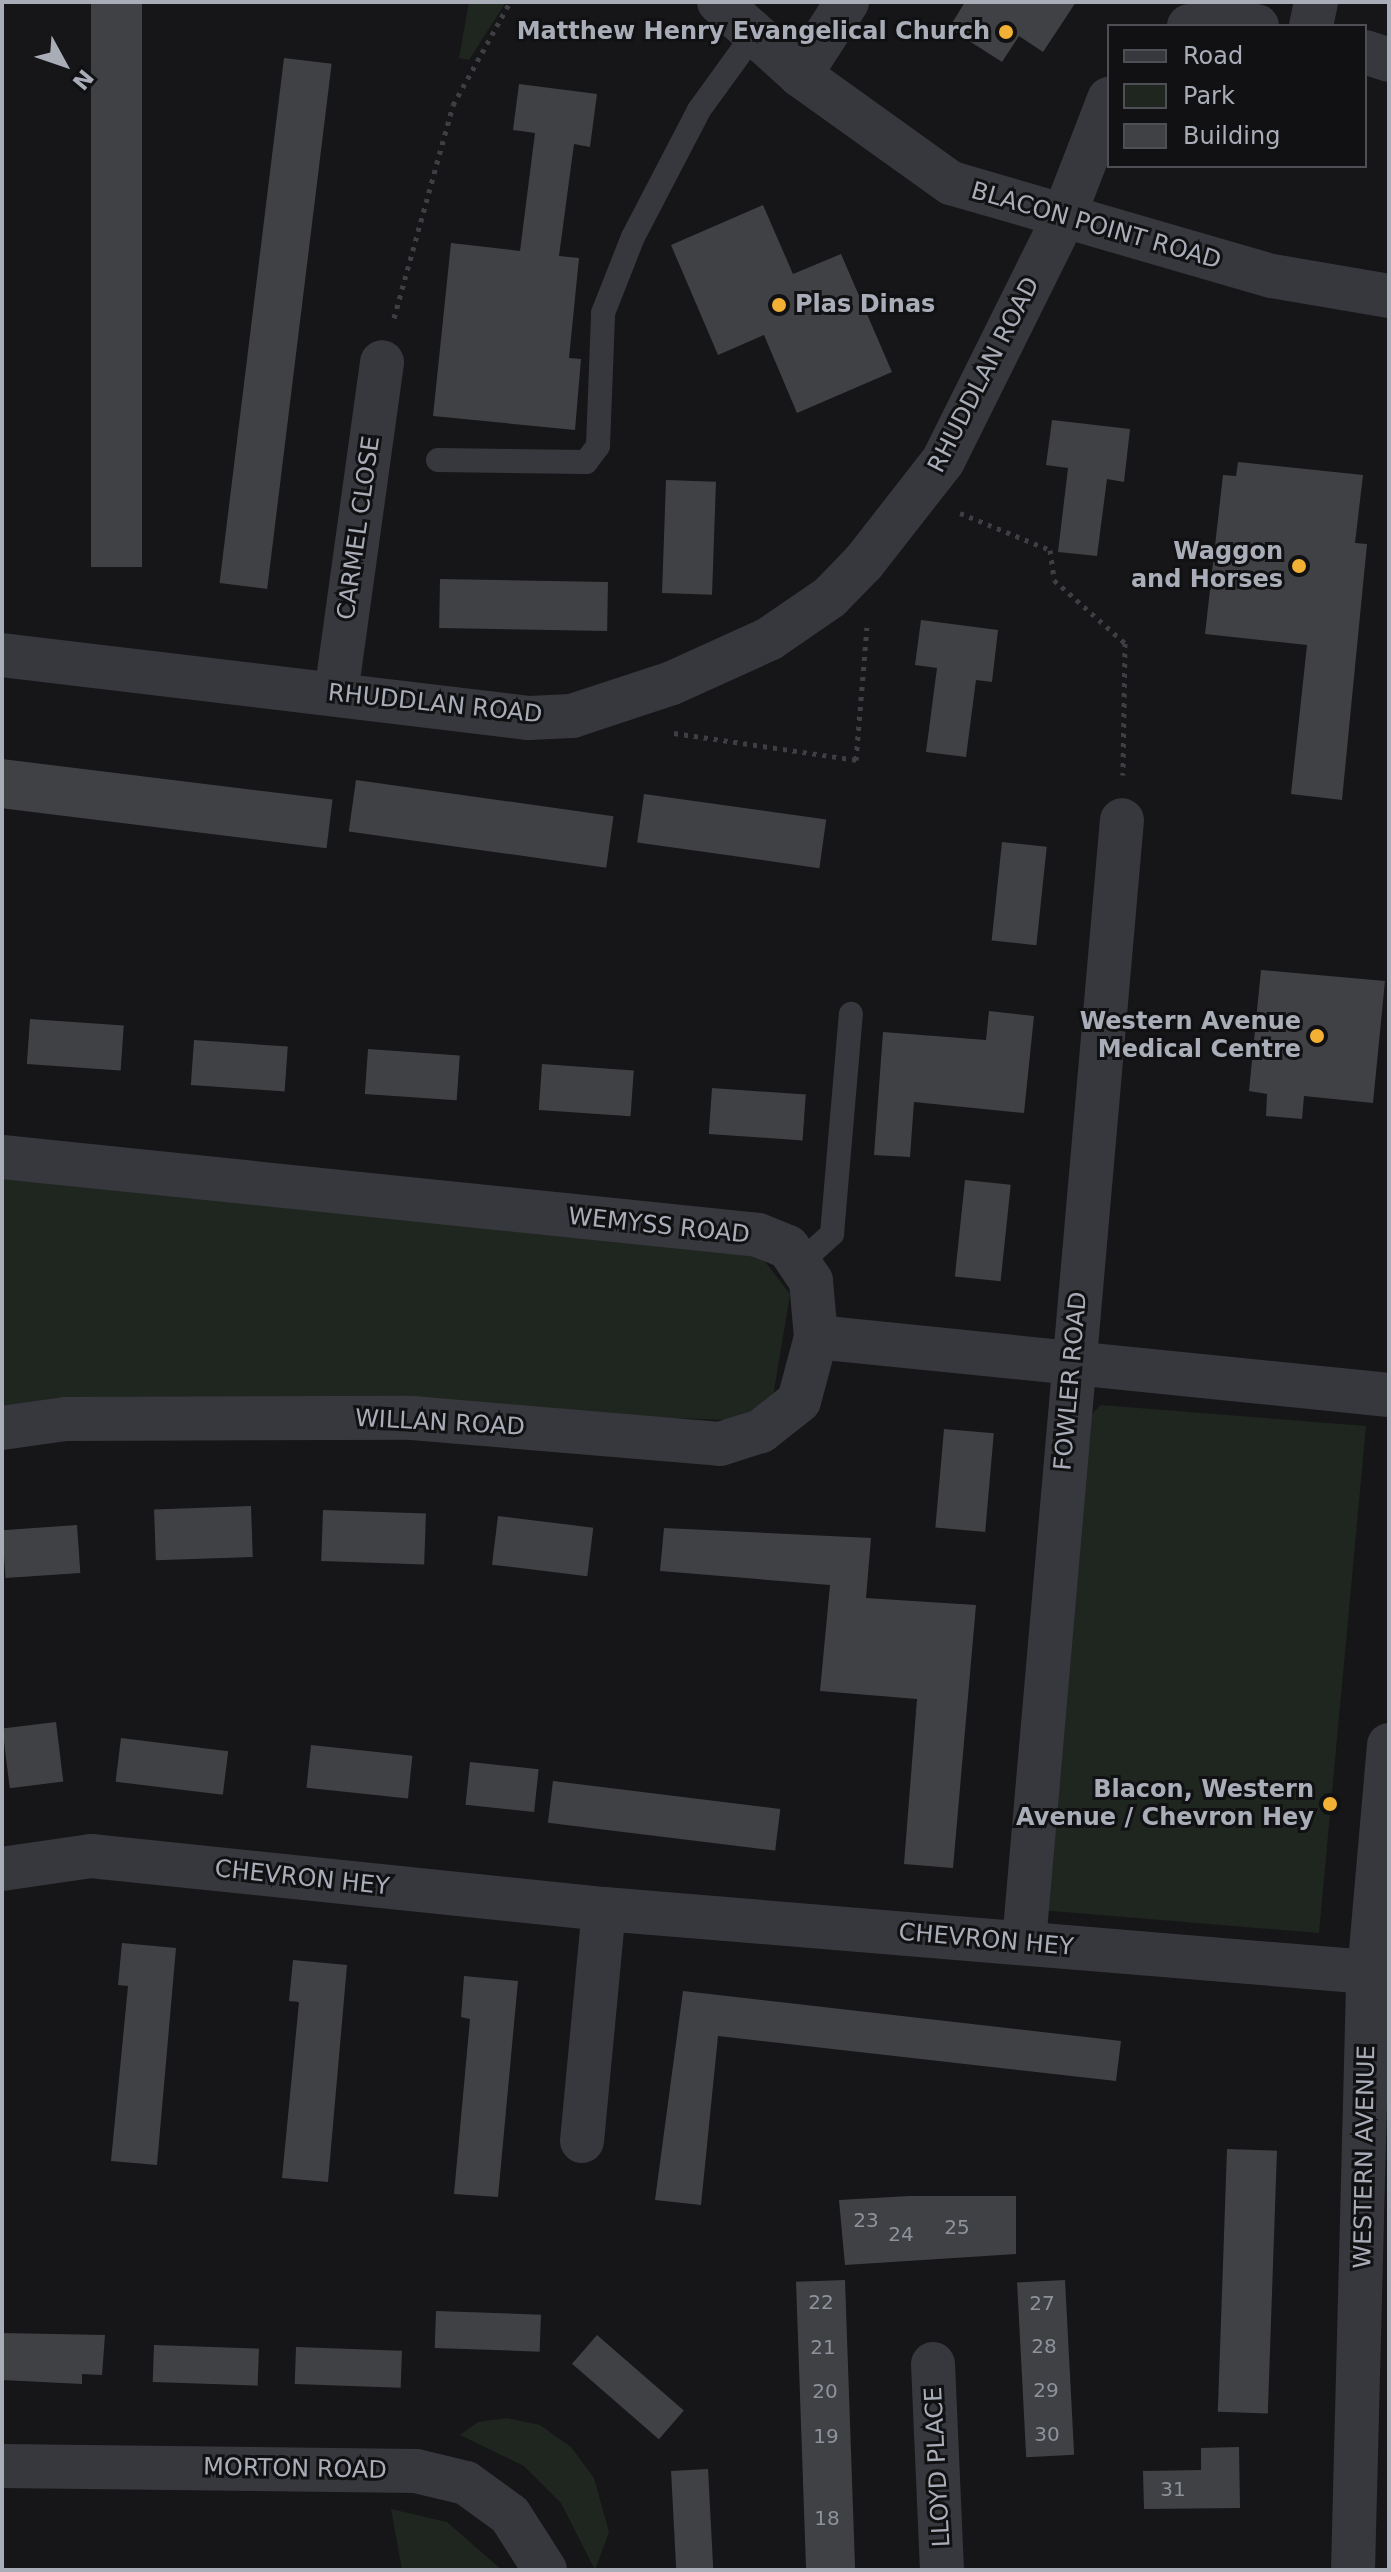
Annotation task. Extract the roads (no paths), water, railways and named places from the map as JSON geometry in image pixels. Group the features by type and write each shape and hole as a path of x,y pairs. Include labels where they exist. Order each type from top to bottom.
{"street":[{"name":"BLACON POINT ROAD","path":"719,2 800,75 951,183 1062,221 1272,276 1389,296"},
{"path":"800,75 847,2"},
{"path":"1311,24 1316,2"},
{"path":"1367,53 1389,60"},
{"name":"RHUDDLAN ROAD","path":"2,655 529,718 572,716 618,701 769,639 844,582 921,494 1062,221 1107,104"},
{"name":"CARMEL CLOSE","path":"336,694 382,362"},
{"name":"FOWLER ROAD","path":"1024,1942 1122,820"},
{"name":"WEMYSS ROAD","path":"2,1157 758,1235 788,1247 811,1281 816,1337"},
{"path":"816,1337 1072,1366 1389,1395"},
{"name":"WILLAN ROAD","path":"2,1428 65,1419 412,1418 720,1444 761,1431 799,1401 816,1337"},
{"name":"WESTERN AVENUE","path":"1353,2570 1378,2058 1368,1972 1389,1745"},
{"name":"CHEVRON HEY","path":"2,1869 91,1856 604,1909 1368,1972"},
{"path":"582,2141 604,1909"},
{"name":"LLOYD PLACE","path":"933,2364 942,2570"},
{"name":"MORTON ROAD","path":"2,2466 416,2471 466,2483 510,2515 545,2570"}],"lane":[{"path":"438,460 586,462 598,446 608,301 699,110 754,34"},
{"path":"799,1264 832,1234 851,1014"}],"place":[{"name":"Matthew Henry Evangelical Church","path":"1006,32"},
{"name":"Plas Dinas","path":"779,305"},
{"name":"Waggon and Horses","path":"1299,566"},
{"name":"Western Avenue Medical Centre","path":"1317,1036"},
{"name":"Blacon, Western Avenue / Chevron Hey","path":"1330,1804"}]}
